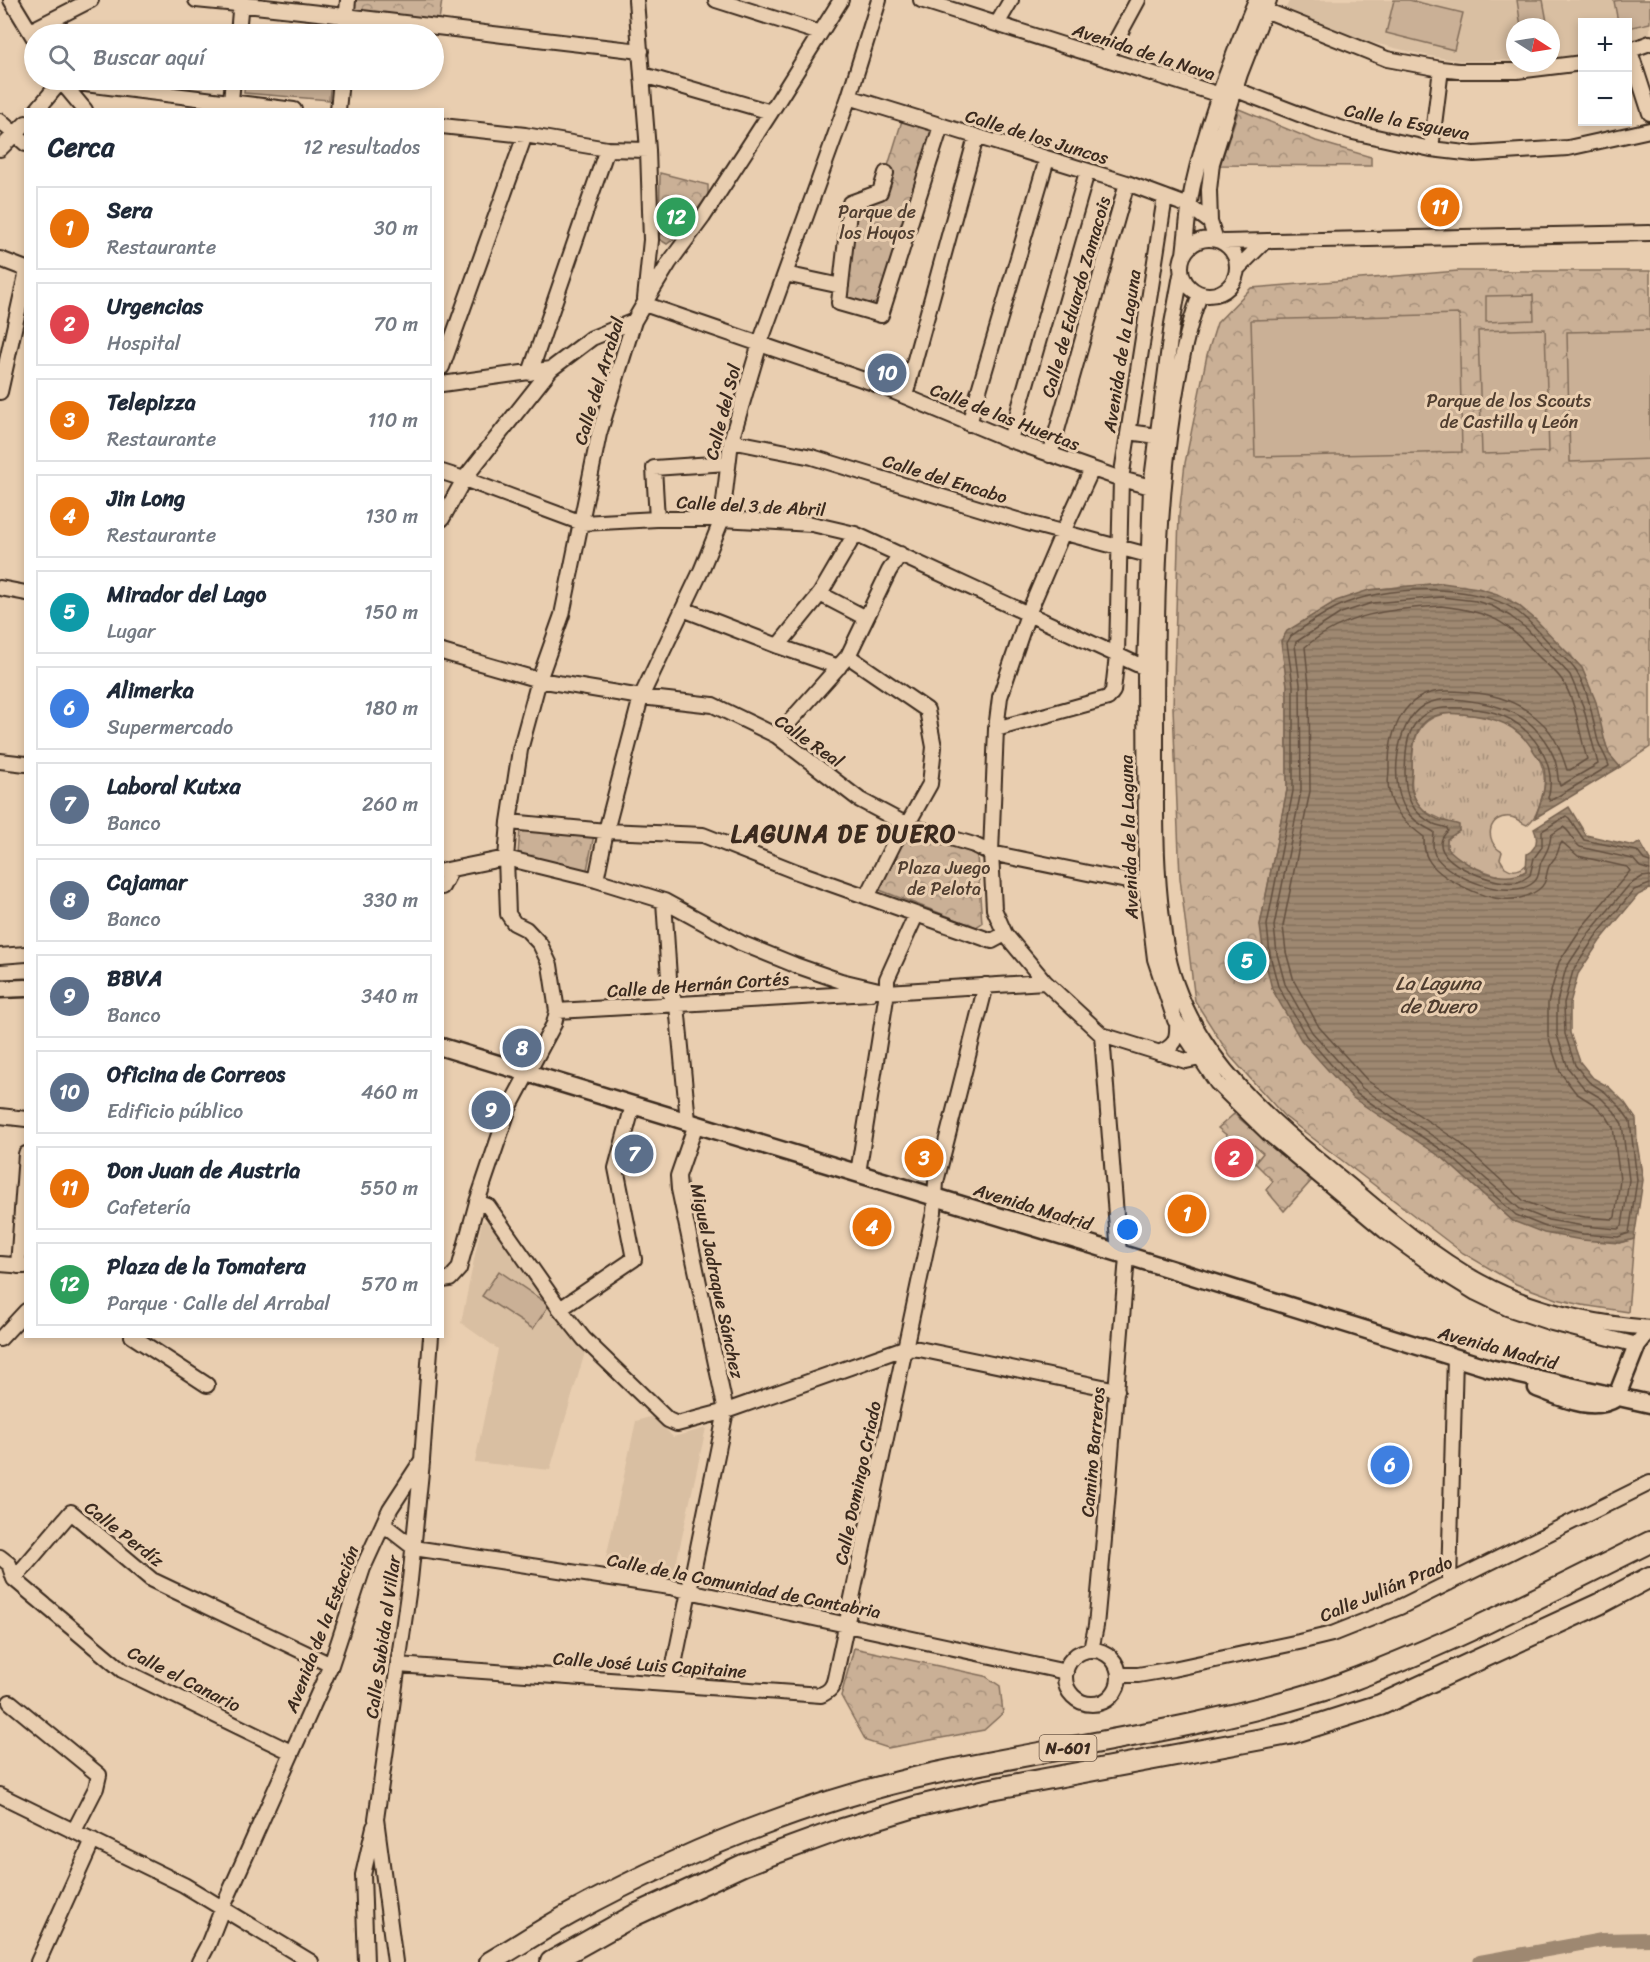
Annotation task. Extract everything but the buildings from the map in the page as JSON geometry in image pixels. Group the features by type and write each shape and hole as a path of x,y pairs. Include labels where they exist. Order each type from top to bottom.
{"highway":[{"name":"N-601","path":"490,1962 569,1915 643,1876 744,1832 837,1799 934,1774 1228,1717 1323,1691 1413,1656 1499,1617 1650,1542"},
{"name":"N-601","path":"551,1962 635,1916 743,1865 839,1830 915,1807 987,1790 1290,1734 1380,1705 1599,1604 1650,1577"}],"main road":[{"path":"0,989 24,988"},
{"name":"Avenida Madrid","path":"444,1048 1455,1357 1489,1368 1567,1400 1600,1405 1616,1398"},
{"path":"1650,1329 1616,1398 1650,1404"}],"street":[{"path":"11,0 25,24"},
{"path":"51,24 91,0"},
{"path":"196,0 241,2 412,24"},
{"path":"346,24 348,0"},
{"path":"636,0 648,150 650,249 644,304"},
{"path":"716,0 820,33"},
{"name":"Calle del Arrabal","path":"558,1011 550,965 540,944 526,929 514,923 508,914 506,858 520,750 539,680 562,615 599,434 634,321 669,263 703,216 841,0"},
{"name":"Calle del Sol","path":"596,880 606,831 641,697 701,571 722,519 731,441 760,344 849,97 879,0"},
{"name":"Avenida de la Nava","path":"921,0 1220,95"},
{"path":"997,24 1011,0"},
{"path":"1106,59 1138,0"},
{"path":"238,24 241,2"},
{"path":"1264,3 1387,59 1458,71 1517,71 1578,63"},
{"path":"1238,268 1237,259 1230,248 1219,241 1210,222 1209,190 1212,163 1234,89 1264,3"},
{"path":"1264,3 1220,95 1201,151 1189,206 1181,275 1188,286 1200,294 1210,296 1221,293 1232,285 1238,268 1264,242"},
{"path":"444,28 641,51"},
{"path":"1632,50 1650,43"},
{"path":"1632,60 1650,114"},
{"path":"1431,149 1441,69"},
{"path":"642,75 771,111"},
{"name":"Calle la Esgueva","path":"1234,89 1353,132 1431,149 1474,154 1568,148 1650,130"},
{"path":"39,108 53,90"},
{"path":"69,90 83,108"},
{"path":"126,90 231,106 262,108"},
{"path":"231,106 232,90"},
{"path":"338,108 340,90"},
{"name":"Calle de los Juncos","path":"849,97 1127,183 1189,206 1210,222"},
{"path":"0,121 20,140 0,149"},
{"path":"444,126 525,135 607,149 648,150"},
{"path":"886,173 880,192 850,203 839,303 881,315 941,126"},
{"path":"444,361 525,135"},
{"path":"905,396 976,137"},
{"path":"531,373 607,149"},
{"path":"969,424 1047,159"},
{"path":"1010,440 1087,172"},
{"name":"Calle de Eduardo Zamacois","path":"1050,455 1127,183"},
{"name":"Avenida de la Laguna","path":"996,729 1108,698 1113,691 1117,655 1121,479 1165,197"},
{"path":"1184,254 1194,243 1206,239 1264,242 1650,233"},
{"path":"650,249 660,259 669,263"},
{"path":"0,259 24,268"},
{"path":"785,274 841,286"},
{"name":"Avenida de la Laguna","path":"1181,275 1172,324 1151,487 1145,668 1146,885 1155,959 1177,1023 1277,1125 1387,1217 1472,1277 1538,1307 1583,1320 1650,1329"},
{"path":"0,392 24,284"},
{"name":"Avenida de la Laguna","path":"1200,294 1180,369 1166,459 1157,592 1156,855 1165,944 1176,984 1217,1083 1269,1134 1385,1231 1476,1293 1507,1308 1552,1323 1643,1344"},
{"name":"Calle de las Huertas","path":"644,304 873,383 969,424 1050,455 1151,487"},
{"path":"444,515 464,478 551,369 592,338 634,321"},
{"path":"444,384 551,369"},
{"path":"1129,432 1157,436"},
{"name":"Calle del Encabo","path":"731,441 813,457 1148,555"},
{"path":"657,519 654,468 727,463"},
{"path":"1092,469 1028,614 1000,697 996,729 991,852 994,909 1005,934 1045,982 1102,1035 1186,1061 1205,1054"},
{"name":"Calle del 3 de Abril","path":"444,473 582,523 657,519 722,519 812,524 855,534 1145,668"},
{"path":"778,646 820,594 855,534"},
{"path":"777,736 844,661 889,571 900,554"},
{"path":"0,588 24,593"},
{"path":"820,594 866,618"},
{"path":"682,609 778,646 844,661 927,710 934,747 930,784 905,824 867,897"},
{"name":"Calle Real","path":"444,653 539,680 641,697 713,705 777,736 860,800 905,824 991,852 1146,885"},
{"path":"0,761 24,764"},
{"path":"509,822 606,831 703,835 992,941 1005,934"},
{"path":"447,871 506,858 596,880 664,901 741,943 841,987 887,992 1045,982"},
{"path":"664,901 670,993 677,1005 692,1123"},
{"path":"858,1173 887,992 887,979 916,915"},
{"path":"0,956 24,954"},
{"name":"Calle Domingo Criado","path":"846,1624 934,1212 936,1182 986,985"},
{"name":"Calle de Hernán Cortés","path":"558,1011 677,1005 841,987"},
{"path":"444,1280 450,1279 459,1269 477,1202 509,1108 554,1024 558,1011"},
{"path":"1159,1053 1171,1047 1178,1034 1177,1023"},
{"name":"Camino Barreros","path":"1091,1650 1096,1626 1117,1390 1123,1255 1102,1035"},
{"path":"560,1309 634,1259 616,1168 633,1105"},
{"path":"0,1116 24,1119"},
{"name":"Miguel Jadraque Sánchez","path":"692,1123 678,1176 679,1189 726,1411"},
{"path":"477,1202 488,1206 560,1309 584,1339 668,1420 677,1424 726,1411 904,1348 919,1349 1117,1390"},
{"path":"0,1264 22,1266 24,1210"},
{"path":"0,1339 24,1313"},
{"path":"135,1338 207,1385"},
{"name":"Avenida de la Estación","path":"199,1962 331,1665 363,1568 390,1509 422,1460 426,1338"},
{"path":"1449,1583 1455,1357"},
{"path":"670,1684 726,1411"},
{"name":"Calle Subida al Villar","path":"366,1962 363,1875 376,1820 414,1548 422,1460"},
{"name":"Calle Julián Prado","path":"1119,1675 1138,1676 1332,1634 1400,1607 1650,1483"},
{"name":"Calle Perdíz","path":"14,1579 71,1512 152,1580 331,1665"},
{"path":"383,1524 414,1548"},
{"name":"Calle de la Comunidad de Cantabria","path":"414,1548 689,1591 1066,1672"},
{"name":"Calle el Canario","path":"0,1557 9,1564 14,1579 122,1670 291,1752"},
{"name":"Calle José Luis Capitaine","path":"398,1665 821,1695 829,1692 833,1686 846,1624"},
{"path":"1091,1650 1107,1654 1113,1660 1119,1675 1115,1691 1102,1702 1093,1704 1085,1703 1072,1694 1066,1680 1066,1672 1074,1657 1091,1650"},
{"path":"10,1702 99,1775 96,1788 74,1831"},
{"path":"0,1795 184,1885 311,1962"},
{"name":"Calle Subida al Villar","path":"376,1820 395,1962"},
{"path":"38,1962 93,1840"}],"shaded area":[{"path":"1290,0 1650,0 1650,34 1632,40 1632,18 1578,18 1578,54 1560,57 1560,18 1506,18 1506,60 1462,61 1429,56 1361,40 1285,9"},
{"path":"482,1221 493,1221 586,1349 550,1470 475,1462 498,1349 461,1323"},
{"path":"653,1416 673,1437 706,1428 675,1569 606,1558 636,1421"}],"green space":[{"path":"348,0 442,0 438,24 415,24 346,15"},
{"path":"1394,0 1409,0 1463,13 1454,50 1386,33"},
{"path":"1517,0 1543,0 1546,18 1520,18"},
{"path":"1650,0 1650,23 1632,27 1632,18 1617,18 1614,1"},
{"path":"244,90 330,90 329,100 244,93"},
{"path":"1239,109 1316,141 1371,157 1371,166 1220,165"},
{"name":"Parque de los Hoyos","path":"904,114 937,125 875,313 839,303 852,202 880,192"},
{"path":"660,173 708,185 708,196 675,238 667,244 659,239"},
{"name":"Parque de los Scouts de Castilla y León","path":"1458,271 1650,271 1650,747 1620,767 1609,754 1581,668 1558,644 1442,583 1369,590 1281,641 1287,685 1287,790 1260,925 1444,1159 1513,1221 1619,1243 1634,1239 1628,1312 1557,1299 1516,1284 1463,1253 1284,1116 1230,1056 1195,1001 1180,878 1173,708 1179,515 1185,463 1207,355 1217,323 1251,288"},
{"path":"1533,295 1534,320 1486,322 1486,296"},
{"path":"1459,314 1462,452 1255,457 1251,320"},
{"path":"1545,329 1549,452 1482,454 1478,331"},
{"path":"1650,330 1650,459 1570,462 1567,332"},
{"path":"1451,713 1486,717 1508,725 1527,740 1540,761 1544,785 1533,819 1527,825 1511,817 1503,817 1493,824 1491,829 1492,841 1502,852 1500,859 1505,867 1516,870 1526,865 1526,871 1519,875 1508,877 1493,874 1462,861 1448,850 1446,844 1451,836 1459,831 1427,812 1415,799 1412,760 1418,732 1430,719"},
{"path":"520,828 594,835 587,870 518,855"},
{"name":"Plaza Juego de Pelota","path":"906,832 964,849 977,856 982,923 976,927 877,889"},
{"path":"1234,1114 1312,1180 1284,1211 1266,1190 1273,1181 1255,1163 1263,1153 1248,1140 1241,1147 1218,1128"},
{"path":"499,1271 549,1305 533,1329 482,1296"},
{"path":"854,1648 985,1676 1000,1686 1003,1713 984,1730 888,1748 866,1741 841,1696"}],"water":[{"path":"671,208 678,209 680,225 670,237 662,234 661,226 664,216"},
{"name":"La Laguna de Duero","path":"1442,583 1478,588 1497,594 1518,605 1536,620 1582,668 1596,702 1609,754 1620,767 1535,818 1544,792 1545,772 1540,760 1521,735 1505,724 1485,717 1451,713 1430,718 1421,726 1414,742 1411,788 1417,802 1428,814 1459,825 1459,831 1447,839 1447,848 1484,872 1495,875 1516,875 1526,871 1527,854 1536,843 1534,829 1569,807 1586,835 1634,846 1640,842 1650,860 1650,889 1638,895 1600,941 1578,974 1570,1003 1570,1033 1580,1062 1593,1078 1609,1087 1625,1103 1636,1119 1643,1180 1634,1239 1619,1243 1582,1240 1544,1233 1513,1221 1444,1159 1353,1098 1301,1040 1272,989 1260,925 1287,790 1287,685 1281,641 1287,631 1336,601 1369,590"}],"waterway":[{"path":"1480,1962 1602,1940 1650,1939"}],"place":[{"name":"Don Juan de Austria","path":"1440,207"},
{"name":"Plaza de la Tomatera","path":"676,217"},
{"name":"Oficina de Correos","path":"887,373"},
{"name":"Mirador del Lago","path":"1247,961"},
{"name":"Cajamar","path":"522,1048"},
{"name":"BBVA","path":"491,1110"},
{"name":"Laboral Kutxa","path":"634,1154"},
{"name":"Telepizza","path":"924,1158"},
{"name":"Urgencias","path":"1234,1158"},
{"name":"Sera","path":"1187,1214"},
{"name":"Jin Long","path":"872,1227"},
{"name":"Alimerka","path":"1390,1465"}],"district":[{"name":"LAGUNA DE DUERO","path":"844,834"}]}
